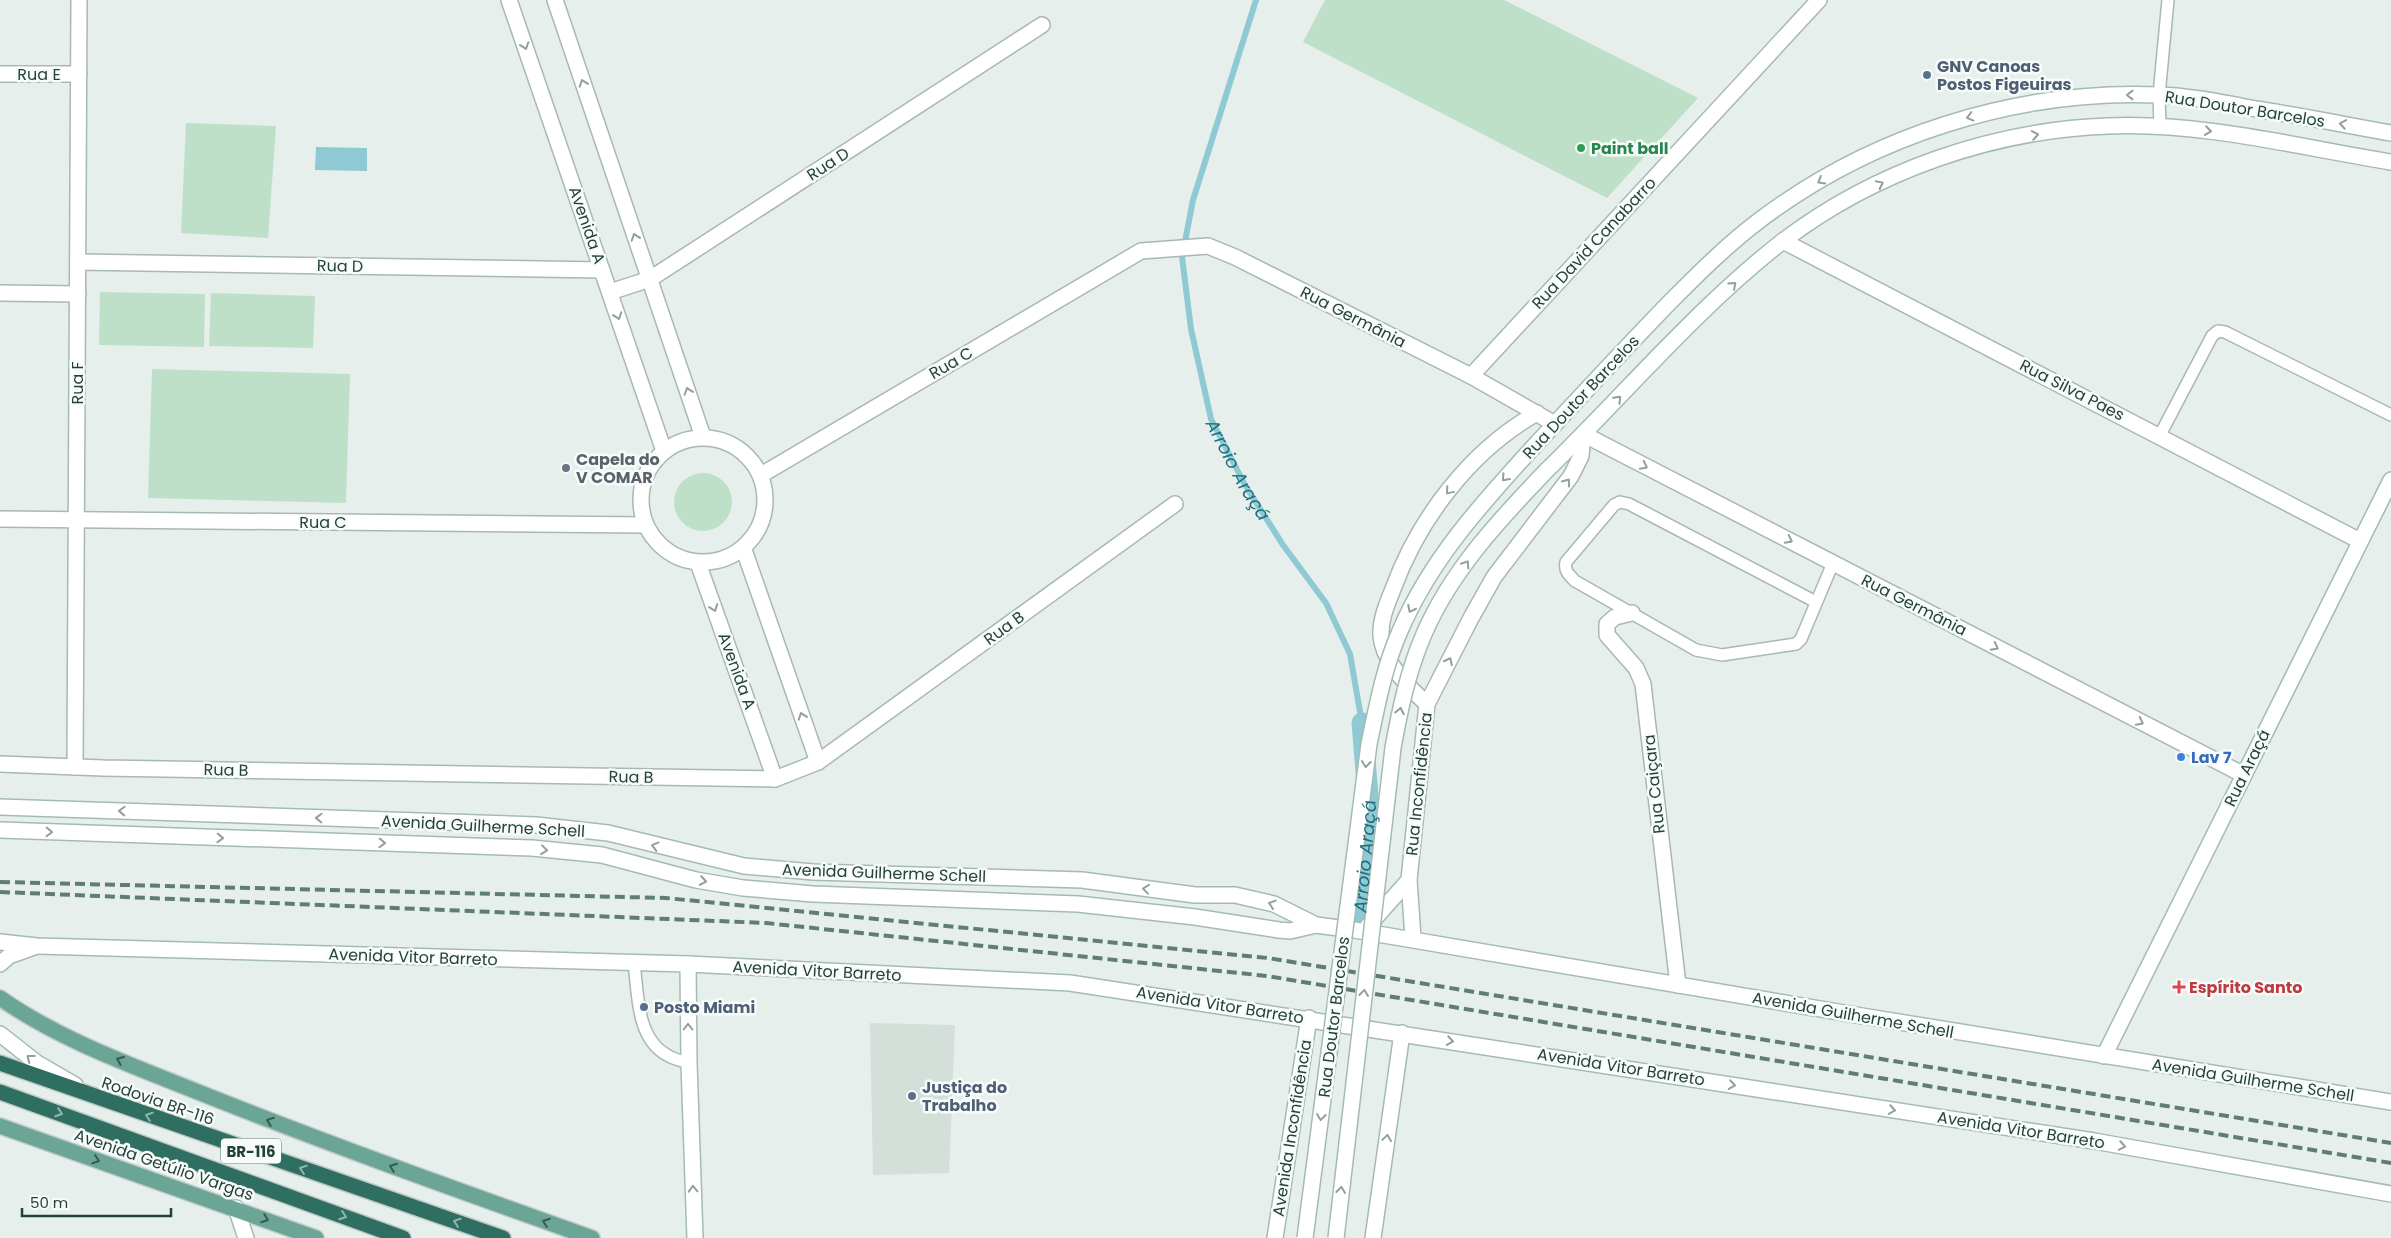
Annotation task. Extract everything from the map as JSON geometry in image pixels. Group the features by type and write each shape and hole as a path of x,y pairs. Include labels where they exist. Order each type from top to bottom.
{"highway":[{"name":"Rodovia BR-116","path":"0,1063 503,1238"},
{"name":"BR-116","path":"0,1092 403,1238"}],"main road":[{"name":"Rua F","path":"76,767 79,0"},
{"name":"Avenida A","path":"509,0 664,451"},
{"path":"555,0 703,437"},
{"name":"Rua David Canabarro","path":"1471,376 1819,0"},
{"name":"Rua D","path":"610,292 650,279 1042,25"},
{"name":"Rua E","path":"0,74 78,74"},
{"name":"Rua Doutor Barcelos","path":"1305,1238 1369,744 1382,683 1400,631 1423,586 1452,539 1538,442 1703,269 1755,223 1832,174 1889,145 1944,124 2000,109 2106,95 2159,95 2194,98 2391,133"},
{"name":"Rua Doutor Barcelos","path":"1336,1238 1393,748 1404,690 1424,634 1472,553 1546,470 1723,294 1783,241 1819,216 1857,195 1907,170 1959,151 2059,130 2109,126 2160,127 2236,135 2391,162"},
{"name":"Rua Silva Paes","path":"1783,241 2160,435 2360,541"},
{"name":"Rua Germânia","path":"1141,251 1208,246 1235,257 1471,376 1555,424"},
{"name":"Rua C","path":"761,475 1141,251"},
{"name":"Rua D","path":"78,262 602,270"},
{"path":"0,293 78,294"},
{"path":"1427,704 1412,691 1391,664 1381,637 1383,614 1398,574 1416,536 1475,460 1502,436 1537,413"},
{"name":"Rua Germânia","path":"1583,434 2244,776"},
{"name":"Rua Inconfidência","path":"1413,938 1409,880 1427,704 1494,577 1571,476 1581,456 1583,434"},
{"path":"703,437 721,440 738,448 751,460 761,475 765,492 765,509 760,526 744,550 718,560 698,562 682,559 667,551 654,539 646,525 641,505 643,485 651,466 664,451 683,441 703,437"},
{"name":"Rua Araçá","path":"2104,1056 2391,480"},
{"name":"Rua B","path":"0,764 76,767 775,779 818,762 1174,504"},
{"name":"Rua C","path":"0,519 646,525"},
{"path":"744,550 818,762"},
{"name":"Avenida A","path":"698,562 775,779"},
{"name":"Rua Caiçara","path":"1632,613 1615,617 1607,624 1607,635 1631,663 1643,684 1678,985"},
{"name":"Avenida Guilherme Schell","path":"0,807 536,825 608,833 744,866 813,872 1082,880 1195,895 1235,895 1255,899 1293,912 1316,925"},
{"name":"Avenida Guilherme Schell","path":"0,830 532,848 602,856 696,880 743,888 813,894 1078,904 1195,917 1290,931 1316,925 1413,938 1678,985 2391,1102"},
{"path":"1364,931 1409,880"},
{"name":"Avenida Vitor Barreto","path":"0,942 37,946 688,964 1070,983 1308,1018 2094,1141 2391,1194"},
{"name":"Avenida Vitor Barreto","path":"0,964 9,956 37,946"},
{"path":"688,964 688,1063 695,1238"},
{"path":"0,998 39,1022 102,1052 332,1145 592,1238"},
{"name":"Avenida Inconfidência","path":"1275,1238 1308,1018"},
{"path":"1372,1238 1402,1033"},
{"path":"0,1034 37,1063 103,1100"},
{"name":"Avenida Getúlio Vargas","path":"0,1126 236,1208 316,1238"},
{"path":"236,1208 246,1238"}],"lane":[{"path":"2160,127 2159,95 2168,0"},
{"path":"2160,435 2212,336 2218,331 2225,332 2391,415"},
{"path":"1816,602 1629,504 1620,502 1614,505 1566,562 1565,567 1567,574 1575,581 1696,650 1722,655 1796,644 1816,602 1833,563"},
{"path":"634,963 641,1016 650,1040 666,1055 688,1063"}],"shaded area":[{"name":"Justiça do Trabalho","path":"870,1023 955,1025 949,1173 873,1175"}],"green space":[{"name":"Paint ball","path":"1325,0 1504,0 1698,98 1607,198 1303,42"},
{"path":"186,123 276,126 268,238 181,233"},
{"path":"100,292 205,294 204,347 99,345"},
{"path":"211,293 315,296 313,348 209,346"},
{"path":"152,369 350,374 346,503 148,498"},
{"path":"697,473 709,473 724,481 732,496 732,508 724,523 709,531 697,531 682,523 674,508 674,496 682,481"}],"water":[{"path":"316,147 367,148 367,171 315,170"}],"waterway":[{"name":"Arroio Araçá","path":"1256,0 1193,200 1182,257 1191,329 1211,419 1245,485 1283,545 1326,603 1350,654 1362,723"},
{"name":"Arroio Araçá","path":"1358,927 1369,808 1362,723"}],"railway":[{"path":"0,882 666,898 1268,958 2391,1143"},
{"path":"0,892 766,923 1267,976 2391,1163"}],"place":[{"name":"GNV Canoas Postos Figeuiras","path":"1927,75"},
{"name":"Paint ball","path":"1581,148"},
{"name":"Capela do V COMAR","path":"566,468"},
{"name":"Lav 7","path":"2181,757"},
{"name":"Espírito Santo","path":"2179,987"},
{"name":"Posto Miami","path":"644,1007"},
{"name":"Justiça do Trabalho","path":"912,1096"}]}
